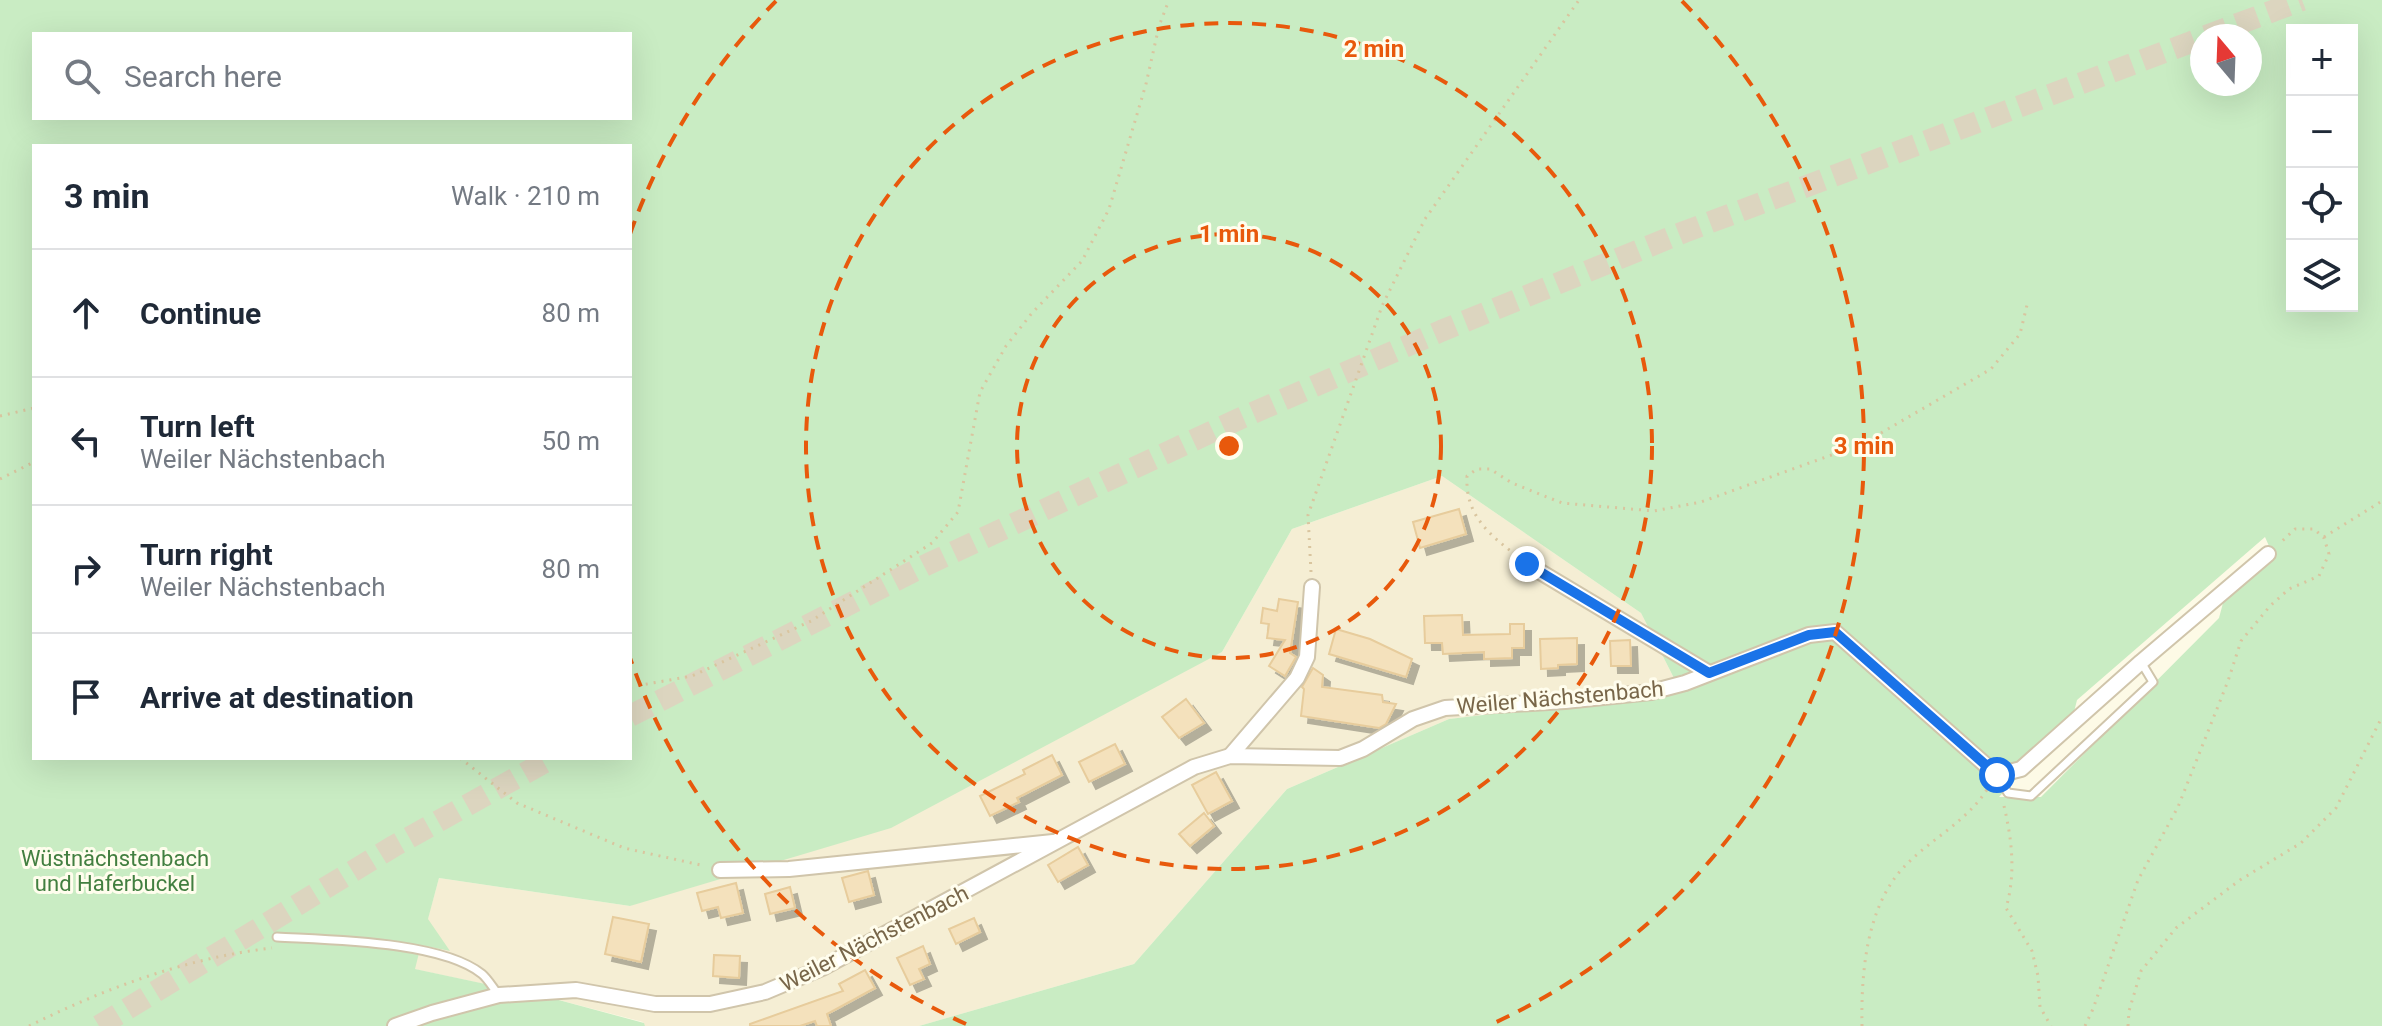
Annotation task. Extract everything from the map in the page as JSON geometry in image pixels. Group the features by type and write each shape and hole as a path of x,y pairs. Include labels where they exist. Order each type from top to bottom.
{"street":[{"path":"1997,775 2021,769 2268,554"},
{"name":"Weiler Nächstenbach","path":"1527,564 1709,673"},
{"path":"1230,756 1297,678 1307,657 1312,587"},
{"name":"Weiler Nächstenbach","path":"395,1026 499,995 576,990 655,1004 710,1004 765,992 822,968 1194,767 1230,756 1340,758 1363,749 1413,719 1445,708 1651,692 1809,635 1835,632 1997,775"},
{"name":"Weiler Nächstenbach","path":"720,870 789,869 1061,841"}],"lane":[{"path":"1997,775 2008,793 2031,796 2153,682 2141,662"},
{"path":"277,937 414,950 458,960 483,975 499,995"}],"path":[{"path":"632,687 692,676 811,621 932,543 958,512 980,392 1006,346 1032,313 1082,261 1109,209 1146,84 1159,26 1169,0"},
{"path":"1312,587 1308,515 1382,306 1425,219 1579,0"},
{"path":"1527,564 1477,519 1466,495 1467,476 1477,469 1490,469 1512,483 1562,503 1654,511 1701,502 1862,444 1991,369 2020,334 2027,305"},
{"path":"0,416 32,408"},
{"path":"0,479 32,463"},
{"path":"2324,538 2382,501"},
{"path":"2085,1026 2138,880 2178,807 2241,641 2270,606 2289,589 2319,576 2329,554 2324,538 2314,529 2295,529 2268,554"},
{"path":"2128,1026 2129,1011 2141,971 2176,928 2240,880 2301,843 2336,808 2382,717"},
{"path":"463,760 517,803 624,848 720,870"},
{"path":"1862,1026 1861,982 1874,915 1902,869 1977,805 1997,775"},
{"path":"1997,775 2010,833 2013,885 2006,908 2032,951 2038,976 2040,1007 2051,1026"},
{"path":"29,1026 84,999 171,968 238,952 284,946"}],"shaded area":[{"path":"1442,476 1641,613 1681,692 1449,719 1287,789 1134,964 919,1026 645,1026 643,1022 555,999 414,969 439,878 630,906 1222,652 1292,529"}],"green space":[{"name":"Wüstnächstenbach und Haferbuckel","path":"0,0 2382,0 2382,1026 919,1026 1134,964 1287,789 1449,719 1681,692 1641,613 1442,476 1292,529 1222,652 891,828 630,906 439,878 428,919 450,951 421,945 415,969 555,999 644,1023 645,1026 0,1026","holes":["2265,537 2269,546 2223,603 2219,618 2041,797 1999,797 2072,720 2077,700"]}],"building":[{"path":"1459,509 1466,534 1420,548 1413,522"},
{"path":"1279,599 1298,602 1290,653 1296,657 1285,676 1269,666 1285,640 1267,638 1269,624 1261,623 1263,608 1277,611"},
{"path":"1462,615 1463,635 1510,634 1510,624 1524,624 1524,648 1512,648 1512,658 1484,659 1484,652 1443,654 1442,643 1425,643 1424,616"},
{"path":"1336,629 1370,639 1412,659 1406,677 1329,654"},
{"path":"1577,638 1577,664 1541,669 1540,639"},
{"path":"1630,640 1631,666 1611,666 1610,641"},
{"path":"1313,668 1323,675 1322,687 1382,695 1383,702 1396,704 1386,724 1379,728 1301,716 1302,687"},
{"path":"1186,699 1204,723 1179,738 1162,717"},
{"path":"1115,744 1125,764 1089,782 1079,762"},
{"path":"1052,755 1062,775 990,816 980,796 1025,774 1023,770"},
{"path":"1216,772 1232,801 1208,814 1192,785"},
{"path":"1204,813 1214,826 1190,846 1179,834"},
{"path":"1078,847 1088,865 1058,882 1048,865"},
{"path":"868,871 874,895 849,902 842,878"},
{"path":"736,883 743,913 721,918 718,907 702,911 697,893"},
{"path":"790,887 795,908 770,914 765,894"},
{"path":"613,917 649,924 641,962 605,954"},
{"path":"974,918 980,932 956,944 949,929"},
{"path":"923,946 930,964 919,969 924,979 910,985 897,958"},
{"path":"714,955 740,956 739,978 713,976"},
{"path":"865,970 875,988 827,1014 831,1026 817,1026 815,1021 800,1026 750,1026 843,991 839,984"}],"tunnel":[{"path":"2238,24 2302,0"},
{"path":"632,715 928,564 1239,419 1441,331 1684,232 2190,42"},
{"path":"99,1026 394,846 548,760"}],"route":[{"path":"1527,564 1709,673 1809,635 1835,632 1997,775"}]}
